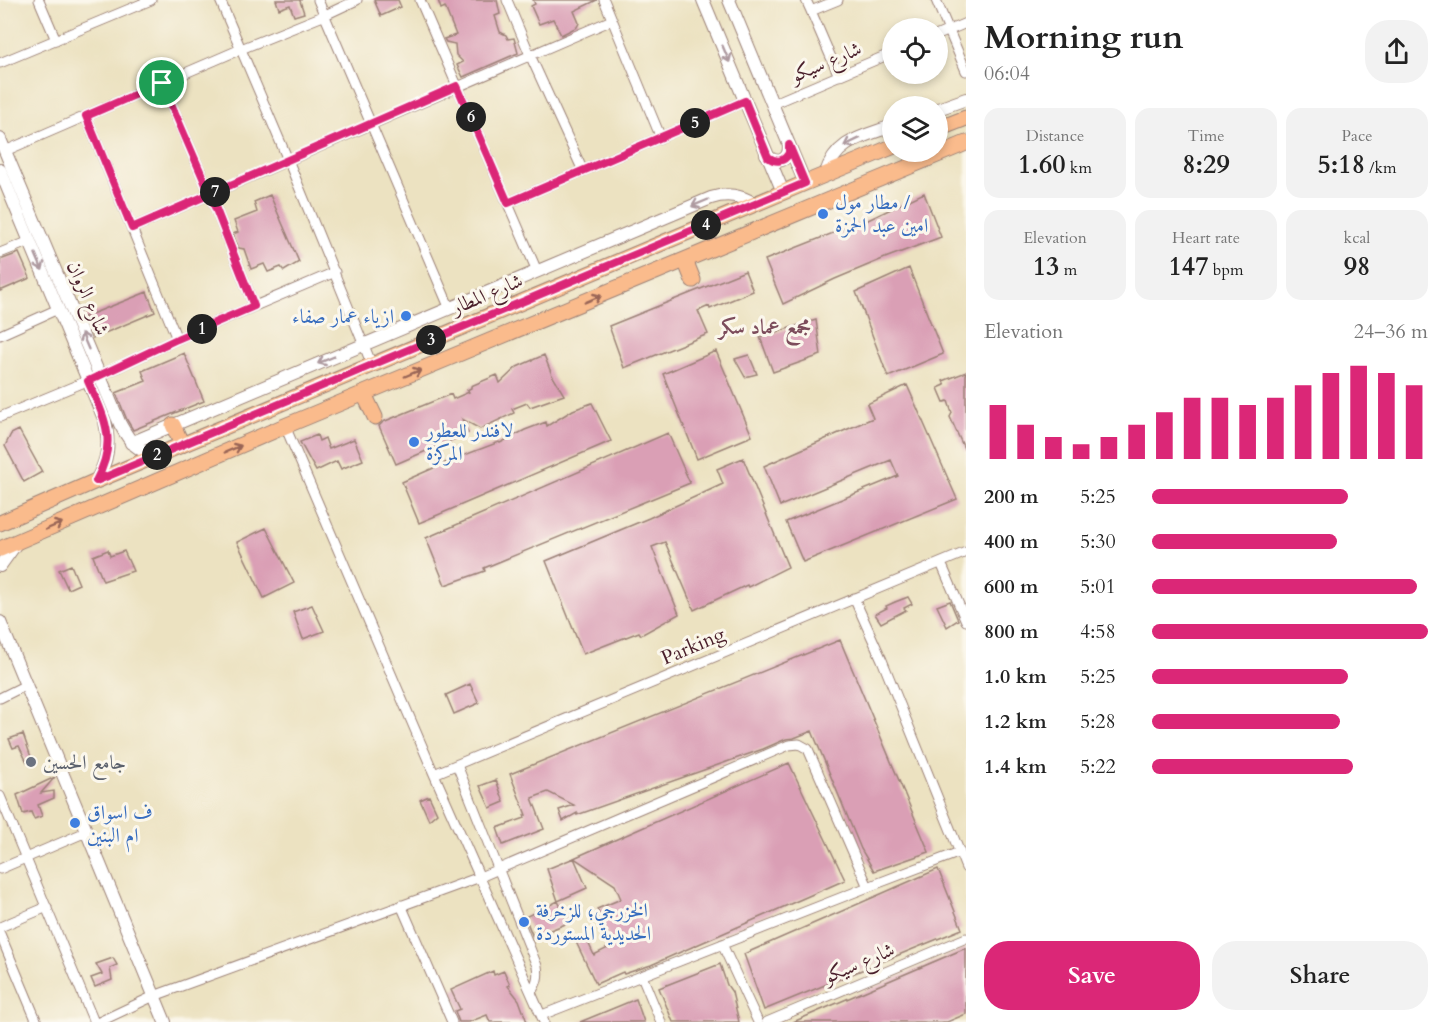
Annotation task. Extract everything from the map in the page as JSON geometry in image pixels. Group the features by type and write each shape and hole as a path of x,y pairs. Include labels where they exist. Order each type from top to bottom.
{"main road":[{"path":"0,549 285,426 965,144 964,131 958,124 960,120"},
{"name":"شارع المطار","path":"0,523 158,454 882,151"},
{"path":"685,260 693,280"},
{"path":"364,394 375,417"},
{"path":"173,425 182,445"}],"street":[{"path":"39,0 56,40"},
{"path":"0,63 56,40 132,4 151,0"},
{"path":"220,0 372,365"},
{"path":"318,0 450,309"},
{"path":"420,0 537,271"},
{"path":"507,0 583,171"},
{"path":"604,0 661,138"},
{"path":"703,0 783,192"},
{"path":"729,0 805,183"},
{"path":"806,0 839,76"},
{"path":"811,11 838,0"},
{"path":"936,0 966,71"},
{"path":"5,151 323,16 352,1"},
{"path":"132,228 612,20"},
{"path":"949,30 966,23"},
{"name":"شارع سيكو","path":"772,104 882,57"},
{"path":"162,83 210,194 254,306"},
{"path":"948,105 966,99"},
{"path":"508,203 745,101"},
{"path":"86,116 177,339"},
{"path":"825,175 834,155 842,147 851,141 882,130"},
{"name":"شارع الروان","path":"0,139 94,379 108,432 107,455 96,481"},
{"path":"766,154 775,161 783,159 789,153 789,145"},
{"name":"شارع الروان","path":"0,170 58,309 94,379 131,443"},
{"path":"131,443 718,196 741,197 755,204"},
{"path":"0,253 30,241"},
{"path":"0,417 94,379 177,339 334,272"},
{"path":"0,335 58,309"},
{"path":"285,426 434,774 543,1019 642,976 960,852"},
{"path":"131,443 147,453 158,454"},
{"path":"0,566 18,541"},
{"name":"Parking","path":"434,774 966,552"},
{"path":"942,562 966,621"},
{"path":"854,598 882,660 966,868"},
{"path":"0,622 165,1022"},
{"path":"0,698 26,685"},
{"path":"99,1022 154,996 480,877 789,745 799,744 808,749 868,887"},
{"path":"457,765 537,966 539,973 537,982 531,992"},
{"path":"0,796 4,813 26,858 94,1022"},
{"path":"0,869 86,832"},
{"path":"401,905 452,1022"},
{"path":"0,927 47,907"},
{"path":"0,934 37,1022"},
{"name":"شارع سيكو","path":"767,1022 966,938"},
{"path":"722,944 758,1022"},
{"path":"642,976 661,1022"}],"building":[{"path":"276,0 301,0 304,13 294,16 290,5 279,9"},
{"path":"374,0 398,0 401,7 381,16"},
{"path":"438,0 497,0 500,14 495,16 500,32 508,39 514,38 518,53 463,77 457,65 463,62 456,55 455,44 446,42 444,39 456,35 445,7 441,9"},
{"path":"533,0 597,0 574,11 579,23 577,27 561,35 553,19 539,24 531,6 535,4"},
{"path":"924,193 941,237 835,279 783,304 765,260 866,221"},
{"path":"270,195 299,262 284,271 281,267 268,272 264,264 251,269 244,249 239,248 233,234 238,232 234,221 257,212 254,202"},
{"path":"19,253 30,278 0,291 0,260"},
{"path":"909,268 943,354 888,377 856,292"},
{"path":"745,271 753,291 710,309 709,306 698,311 708,334 624,368 609,326"},
{"path":"147,292 155,312 93,338 84,317"},
{"path":"816,320 821,355 773,372 760,337"},
{"path":"716,351 752,436 697,459 663,374"},
{"path":"184,353 204,401 133,430 116,393 146,381 142,371"},
{"path":"544,355 564,395 530,407 527,403 512,409 514,413 480,429 462,419 468,433 396,464 379,426 383,422 451,394 453,399 469,392 467,390 471,386 497,375 500,383 517,367"},
{"path":"749,355 757,374 745,377 735,359"},
{"path":"966,372 966,453 950,417 952,413 948,401 944,402 938,388 945,385 943,381"},
{"path":"907,385 957,499 803,562 786,522 898,476 891,460 780,506 764,466 873,418 867,404"},
{"path":"592,403 611,441 419,523 402,482 454,459 500,443 525,430 546,422 547,426 573,410"},
{"path":"19,430 42,472 24,482 5,446 11,434"},
{"path":"668,433 690,483 484,568 485,571 445,585 426,538"},
{"path":"317,435 319,441 325,438 329,449 354,439 363,460 341,469 337,461 316,471 300,442"},
{"path":"743,458 788,567 694,610 665,542 652,547 679,614 641,635 639,632 583,654 546,561 723,484 717,469"},
{"path":"266,528 294,583 264,598 237,542"},
{"path":"108,550 110,556 124,551 133,571 103,581 93,556"},
{"path":"71,565 79,584 68,589 59,570"},
{"path":"908,597 912,604 904,608 906,610 881,623 875,614 887,608 886,606"},
{"path":"950,601 958,620 947,627 937,606"},
{"path":"312,605 324,631 303,639 293,612"},
{"path":"840,640 929,852 874,871 861,849 812,731 577,815 577,813 563,821 559,810 574,805 548,792 532,798 544,829 503,845 497,828 525,818 524,815 526,815 510,774"},
{"path":"470,684 479,703 454,714 446,695"},
{"path":"23,734 32,760 27,762 19,746 13,748 9,739"},
{"path":"789,763 845,880 651,965 624,974 623,972 596,984 576,942 586,938 594,955 612,946 597,909 621,899 615,885 574,858"},
{"path":"55,777 41,793 54,791 54,798 38,805 42,816 34,819 31,812 23,814 17,795"},
{"path":"496,780 504,802 490,808 480,786"},
{"path":"429,796 437,813 429,820 420,800"},
{"path":"574,858 587,888 558,901 547,869"},
{"path":"938,869 962,929 764,1010 744,954"},
{"path":"558,901 568,923 533,937 525,917"},
{"path":"966,948 966,1014 947,1022 793,1022"},
{"path":"113,958 117,965 110,968 112,980 95,987 91,978 102,974 96,964"},
{"path":"720,964 727,985 732,992 739,1022 673,1022 659,988"},
{"path":"493,971 494,975 504,971 510,985 508,986 519,1000 527,1022 490,1022 487,1015 469,1022 459,1022 455,1011 460,1009 451,990"},
{"path":"636,999 644,1022 580,1022"}],"place":[{"name":"مطار مول / امين عبد الحمزة","path":"823,214"},
{"name":"ازياء عمار صفاء","path":"406,316"},
{"name":"لافندر للعطور المركزة","path":"414,442"},
{"name":"جامع الحسين","path":"31,762"},
{"name":"ف اسواق ام البنين","path":"75,823"},
{"name":"الخزرجي؛ للزخرفة الحديدية المستوردة","path":"524,922"}],"district":[{"name":"مجمع عماد سكر","path":"765,327"}],"route":[{"path":"162,83 86,116 132,228 210,194 457,86 508,203 745,101 768,157 779,161 787,157 789,145 805,183 96,481 107,455 108,432 88,381 254,306 210,194 162,83"}]}
